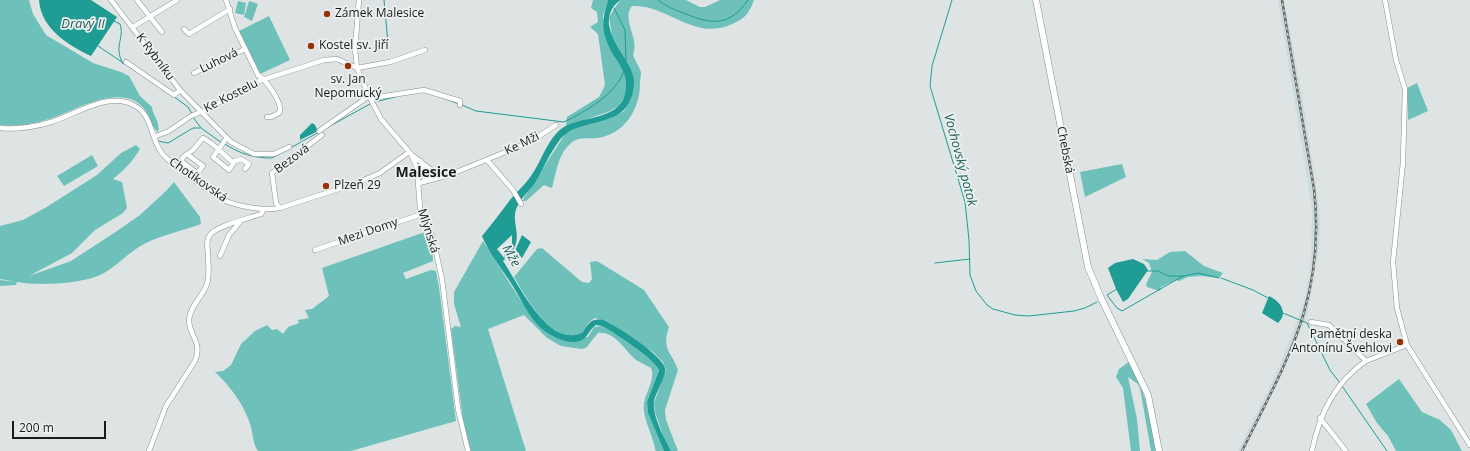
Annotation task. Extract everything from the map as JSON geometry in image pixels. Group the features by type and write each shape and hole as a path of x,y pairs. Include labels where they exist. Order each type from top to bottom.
{"main road":[{"name":"Chebská","path":"1036,0 1088,267 1101,299 1148,395 1159,451"}],"street":[{"name":"K Rybníku","path":"111,0 180,90 202,112 226,140 254,154 274,154 289,147"},
{"path":"136,0 162,32"},
{"path":"133,27 177,0"},
{"path":"226,0 235,28 258,75 265,79 281,108 279,113 271,118 267,117"},
{"path":"358,0 355,49 357,68 371,101 390,131 410,153 440,177"},
{"path":"1385,0 1395,54 1405,89 1403,162 1393,262 1395,296 1407,345 1470,445"},
{"path":"184,29 189,34 230,9"},
{"name":"Luhová","path":"194,73 245,48"},
{"path":"357,68 390,62 425,50"},
{"name":"Ke Kostelu","path":"154,137 169,131 192,115 202,112 259,81 307,65 337,59 357,68"},
{"path":"126,62 174,94 180,90"},
{"path":"371,101 372,98 424,90 460,101 460,105"},
{"name":"Bezová","path":"280,208 276,203 272,173 320,133 371,101"},
{"name":"Chotíkovská","path":"0,128 22,129 52,122 99,104 120,102 132,104 144,113 162,154 177,167 226,201 264,209 280,208 357,183 380,173 410,153"},
{"name":"Ke Mži","path":"422,182 487,160 530,142 556,125"},
{"path":"177,167 181,160 193,150 203,138 221,148 234,163"},
{"path":"226,140 213,157 229,170 238,159 243,160 249,164 245,169"},
{"path":"410,153 422,182"},
{"path":"187,154 203,166 193,178"},
{"path":"181,160 197,173"},
{"name":"Ke Mži","path":"487,160 513,190 521,204"},
{"path":"421,161 425,176 422,182"},
{"name":"Mlýnská","path":"422,182 418,198 422,214 433,239 442,279 458,409 468,451"},
{"path":"149,451 166,406 197,356 197,345 189,318 207,284 207,244 210,234 218,229 261,214 264,209"},
{"name":"Mezi Domy","path":"315,250 422,214"},
{"path":"220,256 229,235 242,221"},
{"path":"1311,322 1329,325 1366,361"},
{"path":"1312,451 1320,418 1346,376 1366,361 1407,345"},
{"path":"1320,418 1346,451"}],"shaded area":[{"path":"0,0 29,0 33,14 46,35 93,63 129,76 140,96 152,107 159,128 158,132 153,126 147,113 135,101 114,97 91,102 49,119 25,125 0,125"},
{"path":"593,0 608,0 603,16 609,47 623,67 628,81 625,96 619,106 608,112 566,126 567,117 599,97 605,85 598,34 590,27 598,22 597,12 591,8"},
{"path":"620,0 686,0 700,7 705,7 720,0 754,0 749,12 741,20 719,28 693,26 657,10 632,6 628,17 635,49 633,55 641,72 639,93 634,111 629,119 615,132 607,136 580,139 571,143 560,158 552,188 544,185 526,201 522,201 565,134 579,127 611,118 624,111 631,99 628,64 612,36 609,17"},
{"path":"1278,0 1284,0 1302,95 1320,219 1319,248 1307,316 1281,375 1244,451 1238,451 1279,367 1294,329 1303,305 1311,260 1312,209"},
{"path":"238,1 246,3 244,15 235,13"},
{"path":"249,1 258,4 252,21 244,17"},
{"path":"269,16 290,60 260,74 239,31"},
{"path":"1417,83 1428,111 1408,120 1407,88"},
{"path":"136,145 140,149 128,165 113,179 122,182 127,208 123,213 95,230 72,253 29,276 71,261 140,215 174,182 200,217 201,224 144,244 109,270 96,277 74,282 37,284 17,282 16,285 0,286 0,280 16,282 0,279 0,226 23,220 45,208 97,175 121,153"},
{"path":"92,155 98,166 64,186 57,176"},
{"path":"1122,164 1126,177 1085,197 1080,172"},
{"path":"425,232 432,249 433,261 403,273 406,279 431,270 436,271 456,421 351,451 258,451 254,442 251,427 241,404 232,390 215,372 223,371 231,365 241,344 255,331 267,325 272,330 277,329 283,334 288,327 299,323 298,320 309,318 305,310 312,309 329,296 322,268"},
{"path":"483,241 528,312 559,339 588,337 594,327 602,326 633,346 656,365 659,369 647,402 648,413 664,451 656,451 655,449 644,409 645,400 652,377 651,368 636,360 615,338 610,335 598,333 586,348 581,349 561,346 547,338 524,315 488,329 526,451 471,451 463,420 451,329 455,326 461,327 454,304 454,292"},
{"path":"542,248 582,282 589,283 592,279 590,262 597,261 644,290 669,327 666,341 667,346 678,370 665,410 666,420 678,451 671,451 665,441 655,412 654,403 666,370 663,362 653,352 610,323 595,318 589,322 583,332 572,335 562,333 551,327 542,318 525,296 514,277 537,249"},
{"path":"1185,251 1204,266 1223,273 1219,278 1201,276 1188,277 1179,281 1176,280 1161,287 1160,291 1147,287 1146,284 1152,272 1149,263 1142,259 1157,260 1170,252"},
{"path":"1130,361 1147,405 1156,451 1151,451 1140,388 1138,384 1128,377 1137,419 1140,451 1131,451 1123,388 1116,377 1119,369"},
{"path":"1399,379 1422,412 1440,420 1451,430 1462,451 1396,451 1388,436 1377,423 1366,404"}],"water":[{"name":"Dravý II","path":"39,0 91,0 117,17 91,56 73,47 50,28 41,10"},
{"path":"608,0 620,0 611,10 609,21 615,42 628,63 632,73 634,82 631,98 624,109 615,116 579,127 568,133 559,141 535,183 517,207 515,219 517,239 512,252 505,258 504,254 512,243 512,235 497,249 505,259 503,261 536,311 546,323 558,332 570,335 583,332 593,320 603,320 638,341 656,356 665,368 665,371 654,402 655,414 671,451 664,451 648,413 647,402 659,370 656,365 633,346 602,326 596,325 593,327 582,340 578,342 569,342 552,336 545,331 537,324 528,312 482,236 512,197 533,174 547,146 561,129 578,121 607,113 615,109 621,103 625,94 625,78 623,71 612,53 604,34 604,15"},
{"path":"312,123 318,131 300,140 300,135"},
{"path":"522,235 531,242 522,258 514,253"},
{"path":"1133,259 1144,264 1148,270 1128,299 1123,302 1108,268 1115,263"},
{"path":"1269,296 1280,304 1283,311 1283,315 1278,323 1262,313"}],"waterway":[{"path":"384,0 388,43"},
{"path":"658,0 678,11 696,18 713,21 728,19 735,15 748,0"},
{"name":"Vochovský potok","path":"952,0 932,66 930,86 965,202 969,240 970,275 976,291 987,305 993,309 1015,315 1029,316 1074,311 1085,308 1097,302"},
{"path":"614,8 625,30 626,60"},
{"path":"114,21 120,24 121,34 119,52 123,64"},
{"path":"98,46 137,72"},
{"path":"462,105 476,111 564,122 590,108 607,95 620,79 624,71"},
{"path":"173,96 188,107 192,114"},
{"path":"375,102 395,97"},
{"path":"443,98 459,104"},
{"path":"225,144 247,155 272,158 370,104"},
{"path":"193,117 201,128 222,143"},
{"path":"158,141 168,143 193,128 200,128"},
{"path":"935,263 970,259"},
{"path":"1147,271 1158,271 1168,276 1183,276"},
{"name":"Vochovský potok","path":"1117,289 1107,295 1117,308 1122,311 1183,276 1198,273 1219,278"},
{"name":"Vochovský potok","path":"1221,278 1253,290 1268,298"},
{"name":"Vochovský potok","path":"1283,313 1307,323 1330,370 1340,383"},
{"name":"Vochovský potok","path":"1342,386 1387,451"}],"railway":[{"path":"1242,451 1288,356 1300,326 1309,295 1314,262 1316,227 1314,189 1282,0"}],"place":[{"name":"Zámek Malesice","path":"327,14"},
{"name":"Kostel sv. Jiří","path":"311,46"},
{"name":"sv. Jan Nepomucký","path":"348,66"},
{"name":"Plzeň 29","path":"326,186"},
{"name":"Pamětní deska Antonínu Švehlovi","path":"1400,342"}],"district":[{"name":"Malesice","path":"426,173"}],"water label":[{"name":"Mže","path":"511,256"}]}
